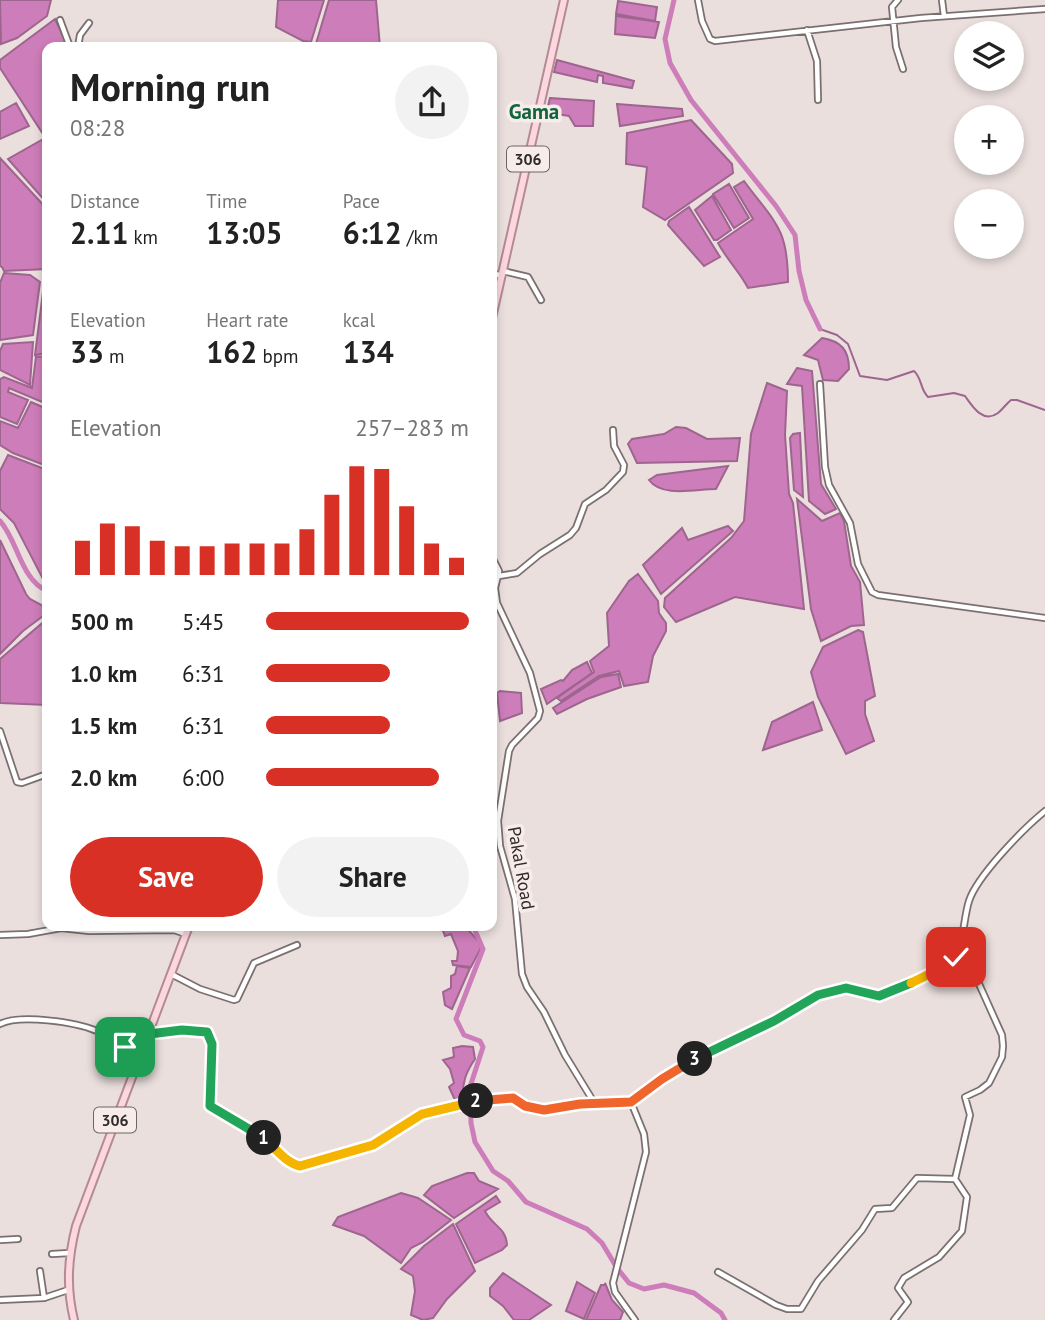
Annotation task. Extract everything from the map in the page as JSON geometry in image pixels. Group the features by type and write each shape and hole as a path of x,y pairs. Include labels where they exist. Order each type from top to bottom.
{"main road":[{"name":"306","path":"497,298 564,0"},
{"name":"306","path":"74,1320 68,1290 69,1253 77,1223 187,931"}],"street":[{"path":"698,0 702,21 708,38 712,40 944,16 1045,9"},
{"path":"898,0 892,7 893,21 903,69"},
{"path":"942,0 944,16"},
{"path":"60,20 68,42"},
{"path":"79,42 89,23"},
{"path":"807,30 817,61 818,100"},
{"path":"497,273 528,277 541,300"},
{"path":"820,384 829,485 850,523 856,559 872,592 878,596 1045,618"},
{"path":"499,576 517,573 570,535 576,528 585,505 606,491 623,472 624,465 614,446 612,430"},
{"name":"Pakal Road","path":"497,564 497,582"},
{"name":"Pakal Road","path":"497,603 530,673 540,710 538,718 509,751 498,821 504,868 515,899 522,974 570,1064 595,1104"},
{"path":"0,731 17,782 22,783 42,776"},
{"path":"149,1034 182,1030 207,1032 212,1044 210,1106 257,1132 295,1166 324,1161 366,1148 414,1117 479,1100 513,1098 525,1106 544,1110 631,1102 680,1067 774,1021 818,995 846,988 874,996 895,991 952,963 958,949 969,900 976,887 1033,821 1045,811"},
{"path":"0,935 24,935 45,931"},
{"path":"177,931 186,934"},
{"path":"171,974 200,989 237,999 254,963 297,945"},
{"path":"894,1320 908,1302 898,1290 898,1286 939,1257 962,1231 967,1197 955,1179 970,1115 965,1097 989,1083 1002,1057 1002,1035 975,975 970,952 958,949"},
{"path":"0,1024 26,1020 80,1025 140,1055"},
{"path":"631,1102 644,1134 646,1152 613,1289 635,1320"},
{"path":"718,1272 776,1305 801,1309 818,1281 862,1230 875,1209 891,1208 916,1178 955,1179"},
{"path":"0,1240 18,1239"},
{"path":"52,1254 69,1253"},
{"path":"40,1271 44,1298"},
{"path":"0,1300 44,1298 68,1290"}],"shaded area":[{"path":"0,0 51,0 47,16 17,38 1,44"},
{"path":"278,0 324,0 311,42 303,41 276,27"},
{"path":"329,0 376,0 380,42 316,42"},
{"path":"618,1 657,7 655,21 616,14"},
{"path":"616,16 659,22 655,38 615,34"},
{"path":"55,19 66,42 42,42 42,132 0,68 0,60"},
{"path":"557,60 634,81 632,88 603,83 603,76 598,75 597,82 554,72"},
{"path":"550,98 594,101 593,126 575,126 569,116 551,113 548,106"},
{"path":"16,103 29,126 0,139 0,112"},
{"path":"617,104 682,109 683,116 620,126"},
{"path":"691,120 732,164 733,173 665,220 643,207 647,167 626,164 627,133"},
{"path":"42,140 42,197 8,159"},
{"path":"0,158 42,204 42,269 4,271 0,266"},
{"path":"744,181 771,216 782,237 788,282 748,288 718,243 753,219 734,187"},
{"path":"729,184 749,218 734,228 713,194"},
{"path":"712,196 731,230 717,240 714,240 695,210"},
{"path":"689,207 720,257 704,266 668,225 669,221"},
{"path":"4,273 30,275 40,282 33,335 0,340 0,283"},
{"path":"42,300 42,354 35,355"},
{"path":"822,338 839,344 847,357 849,369 838,381 823,380 818,360 804,355"},
{"path":"33,342 30,385 0,370 0,351 3,344"},
{"path":"42,356 42,402 9,388 8,392 28,400 17,424 0,417 0,379 4,377 32,388 36,357"},
{"path":"797,368 812,371 821,484 836,509 825,514 809,501 802,386 787,384"},
{"path":"767,383 787,391 785,435 789,494 793,503 804,609 735,597 676,622 664,607 665,598 731,538 744,521 751,434"},
{"path":"31,402 42,407 42,464 0,445 0,421 18,428"},
{"path":"676,427 686,428 707,439 740,438 737,461 637,463 628,444 632,439 664,434"},
{"path":"800,433 803,497 794,490 790,438 793,434"},
{"path":"8,455 42,468 42,577 14,523 0,509 0,471"},
{"path":"728,466 716,489 671,491 655,486 649,480 657,475"},
{"path":"797,499 822,521 840,513 844,521 851,566 860,582 864,625 851,626 821,641 811,609"},
{"path":"728,526 733,531 661,594 643,565 682,528 688,540"},
{"path":"0,540 26,594 42,605 42,617 0,654"},
{"path":"638,574 658,601 659,613 666,623 666,631 653,656 648,682 624,686 619,671 599,676 561,701 557,698 594,672 590,661 609,646 607,613 629,581"},
{"path":"42,623 42,705 0,703 0,659"},
{"path":"858,630 863,632 875,696 865,701 865,714 874,741 846,754 818,697 811,672 823,647"},
{"path":"587,662 592,673 547,704 541,689 563,681 572,670"},
{"path":"618,674 621,687 587,699 557,714 553,708 601,677"},
{"path":"497,693 521,693 522,713 500,721"},
{"path":"813,702 822,730 763,750 772,722"},
{"path":"443,931 469,931 479,942 481,948 471,967 453,965 452,961 457,961 458,951 451,934 445,936"},
{"path":"457,966 470,968 452,1009 445,1005 443,992 451,988 451,976 455,974"},
{"path":"473,1047 475,1059 465,1078 463,1098 455,1100 449,1087 454,1083 450,1069 443,1060 454,1057 453,1048"},
{"path":"474,1173 479,1181 498,1189 454,1218 424,1195 432,1186"},
{"path":"401,1193 418,1198 451,1220 411,1248 401,1263 364,1236 333,1225 338,1217"},
{"path":"496,1196 500,1202 485,1211 504,1234 507,1245 475,1263 456,1224"},
{"path":"453,1224 475,1271 447,1299 433,1318 423,1320 411,1315 415,1291 413,1276 401,1269 424,1246"},
{"path":"503,1273 551,1305 529,1320 514,1320 503,1306 490,1296 490,1288"},
{"path":"577,1282 595,1293 584,1319 566,1311"},
{"path":"605,1283 612,1300 623,1312 620,1320 586,1320 601,1285"}],"waterway":[{"path":"674,0 665,39 670,63 691,100 776,206 795,235 806,300 820,329"},
{"path":"820,329 837,335 848,344 860,376 887,380 914,371 928,397 954,393 965,396 978,412 987,416 998,413 1011,400 1045,410"},
{"path":"0,521 25,569 42,588"},
{"path":"475,931 483,949 456,1019 464,1035 480,1041 483,1047 470,1087 471,1123 475,1142 493,1171 508,1181 526,1202 587,1229 602,1243 629,1283 644,1289 664,1285 694,1293 721,1313 725,1320"}],"district":[{"name":"Gama","path":"534,112"}],"route":[{"path":"125,1047 140,1055 149,1034 182,1030 207,1032 212,1044 210,1106 257,1132 295,1166 300,1166 366,1148 422,1114 479,1100 513,1098 525,1106 544,1110 580,1104 631,1102 680,1067 774,1021 818,995 846,988 879,996 952,963 956,957"}]}
